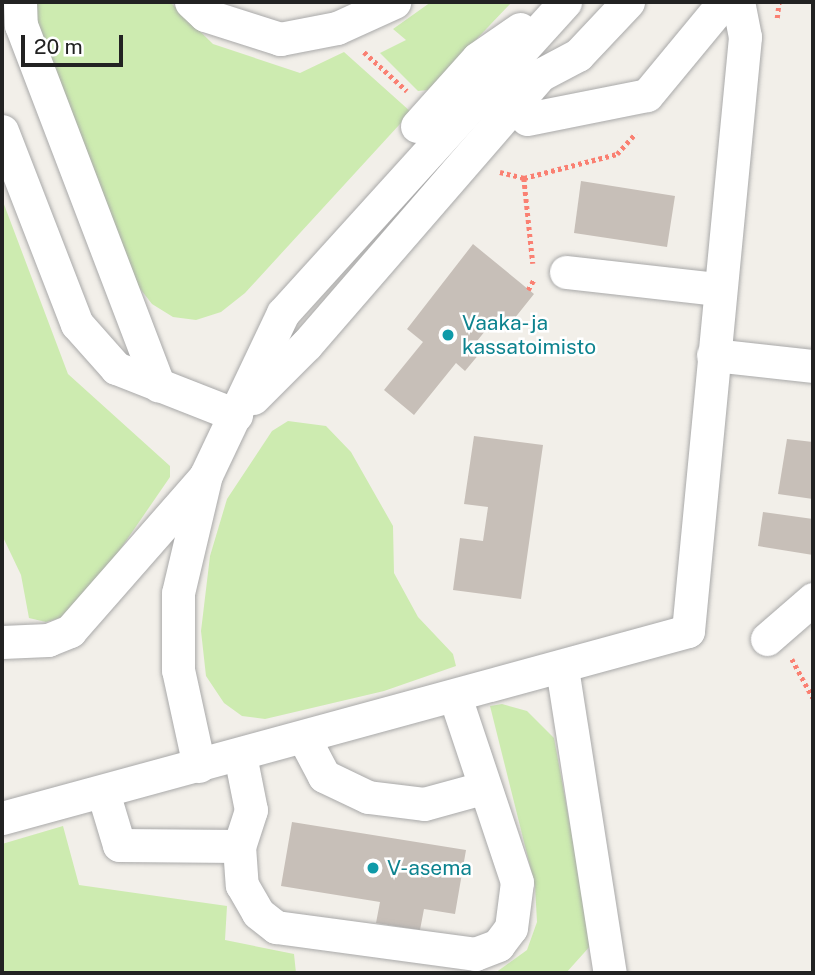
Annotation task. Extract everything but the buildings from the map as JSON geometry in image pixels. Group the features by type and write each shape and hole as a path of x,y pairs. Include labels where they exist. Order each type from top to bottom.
{"lane":[{"path":"20,2 21,25 159,386"},
{"path":"191,2 205,15 280,39 337,28 394,2"},
{"path":"199,766 178,670 178,593 206,475 283,313 309,250 478,58 559,2"},
{"path":"283,313 565,2"},
{"path":"236,415 303,374 527,118 578,55 628,2"},
{"path":"527,118 647,95 724,2"},
{"path":"2,818 562,668 688,631 717,289 745,37 738,2"},
{"path":"236,415 307,344 540,75 578,55"},
{"path":"2,131 77,324 116,368 236,415"},
{"path":"566,272 717,289"},
{"path":"713,355 813,366"},
{"path":"2,642 48,640 70,631 206,475"},
{"path":"766,639 813,599"},
{"path":"562,668 610,973"},
{"path":"240,755 251,810 239,846 242,886 258,913 276,927 475,954 498,945 511,928 518,903 517,882 482,788 455,697"},
{"path":"304,738 324,776 368,797 424,804 482,788"},
{"path":"103,792 119,845 239,846"}],"path":[{"path":"524,178 535,277 528,290"}],"green space":[{"path":"30,2 170,2 213,44 300,73 344,52 411,112 245,293 221,312 196,320 173,317 152,304 131,277"},
{"path":"431,2 512,2 428,90 418,91 380,53 406,40 393,29"},
{"path":"2,199 68,374 170,466 170,477 93,589 60,618 46,622 29,618 21,575 2,535"},
{"path":"288,421 326,426 351,452 393,526 394,573 418,617 453,654 456,666 384,691 265,719 242,716 224,703 206,676 201,631 210,556 227,499 272,431"},
{"path":"502,704 527,711 554,738 592,944 566,973 495,973 527,950 537,922 535,886 490,706"},
{"path":"63,826 79,885 227,906 225,940 294,954 296,973 2,973 2,844"}],"place":[{"name":"Vaaka- ja kassatoimisto","path":"448,335"},
{"name":"V-asema","path":"373,868"}]}
